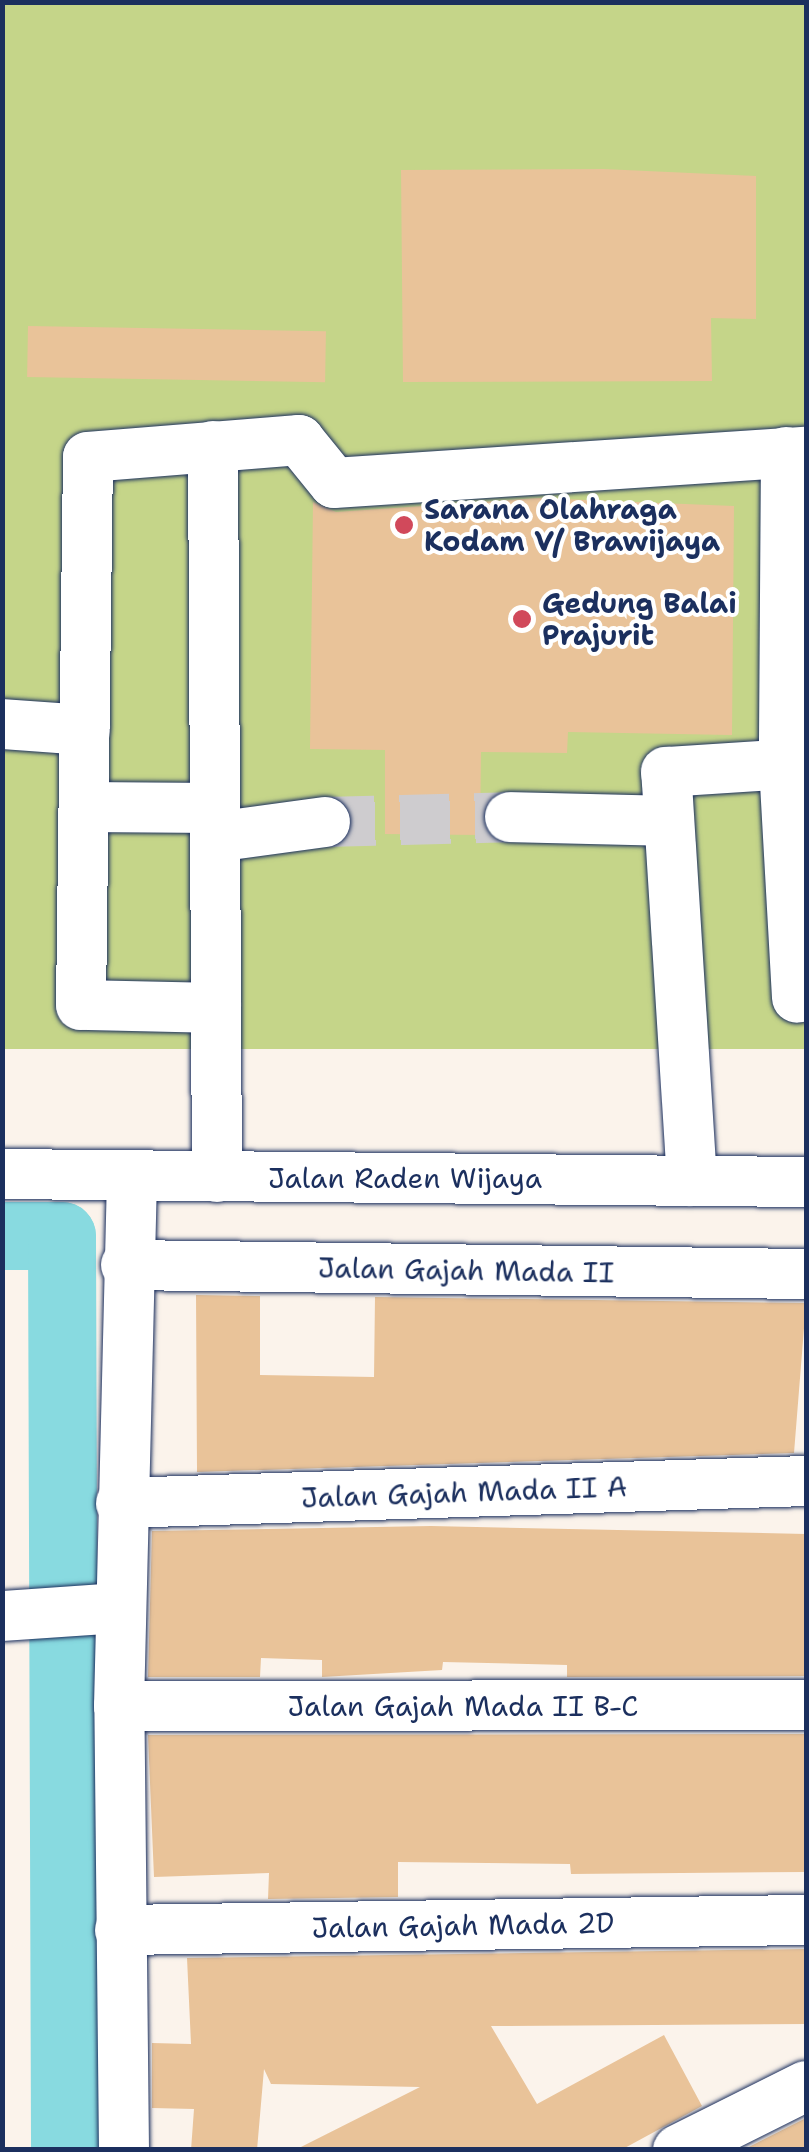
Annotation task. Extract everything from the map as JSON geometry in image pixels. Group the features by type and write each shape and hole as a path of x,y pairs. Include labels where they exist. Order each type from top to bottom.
{"street":[{"path":"216,1008 81,1005 88,457 299,440 334,483 796,452 797,998"},
{"path":"212,446 217,1176"},
{"path":"2,724 85,730"},
{"path":"692,1181 666,772 795,764"},
{"path":"84,807 215,822 324,822"},
{"path":"510,816 669,821"},
{"name":"Jalan Raden Wijaya","path":"2,1174 806,1182"},
{"path":"124,2150 119,1706 62,1612 121,1502 132,1176"},
{"name":"Jalan Gajah Mada II","path":"126,1266 806,1274"},
{"name":"Jalan Gajah Mada II A","path":"121,1502 806,1481"},
{"name":"Jalan Gajah Mada II B-C","path":"119,1706 806,1705"},
{"name":"Jalan Gajah Mada 2D","path":"120,1930 806,1920"},
{"path":"678,2150 806,2086"}],"green space":[{"name":"Sarana Olahraga Kodam V/ Brawijaya","path":"2,3 806,3 806,1049 2,1049"}],"building":[{"path":"603,169 756,176 756,319 711,318 712,381 403,382 401,170"},
{"path":"28,326 326,331 325,382 27,377"},
{"name":"Gedung Balai Prajurit","path":"538,498 734,506 732,735 568,732 567,753 481,752 480,835 385,834 385,750 310,749 313,502 336,512"},
{"path":"196,1295 260,1296 260,1375 374,1377 375,1297 806,1303 794,1453 197,1472"},
{"path":"431,1526 806,1534 806,1676 567,1677 567,1665 443,1662 442,1670 322,1677 322,1660 261,1658 260,1677 148,1677 152,1531"},
{"path":"806,1734 806,1872 571,1874 570,1864 398,1862 398,1897 268,1899 269,1873 154,1877 148,1735"},
{"path":"806,1949 806,2024 491,2026 537,2104 664,2035 702,2106 621,2150 295,2150 420,2087 271,2084 264,2069 257,2150 191,2150 194,2109 152,2108 152,2043 191,2044 187,1958"},
{"path":"806,2118 806,2150 743,2150"}],"waterway":[{"path":"2,1236 62,1236 65,2150"}],"tunnel":[{"path":"325,822 510,817"}],"place":[{"name":"Sarana Olahraga Kodam V/ Brawijaya","path":"404,525"},
{"name":"Gedung Balai Prajurit","path":"522,619"}]}
